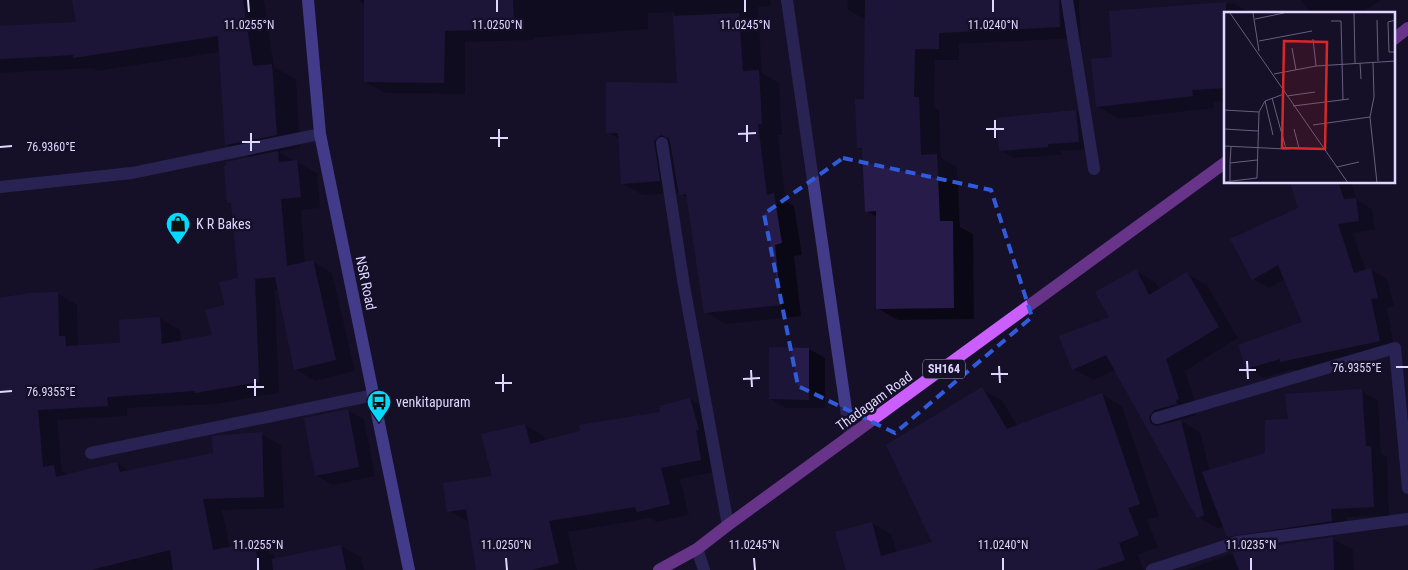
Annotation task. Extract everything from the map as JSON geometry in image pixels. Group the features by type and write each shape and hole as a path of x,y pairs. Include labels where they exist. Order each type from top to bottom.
{"main road":[{"name":"NSR Road","path":"308,0 320,134 409,570"},
{"path":"1396,37 1408,28"},
{"name":"Thadagam Road","path":"659,570 697,549 1224,163"}],"street":[{"path":"787,0 850,437"},
{"path":"1067,0 1094,169"},
{"path":"0,187 132,173 320,134"},
{"path":"662,143 684,286 728,525"},
{"path":"1157,418 1396,348 1408,488"},
{"path":"91,453 374,396"},
{"path":"1152,570 1236,542 1408,519"},
{"path":"697,549 704,570"}],"highlighted area":[{"path":"843,158 991,190 1032,317 895,433 798,386 764,214"}],"building":[{"path":"72,0 243,0 253,66 272,64 277,135 225,145 218,36 73,58 73,55 0,59 0,26 76,22"},
{"path":"364,0 513,0 514,29 445,31 444,83 364,82"},
{"path":"865,0 1059,0 1060,27 939,33 939,49 915,49 914,97 919,97 921,155 937,154 940,221 953,221 954,308 876,309 876,211 865,212 862,148 857,148 855,99 864,99"},
{"path":"1226,2 1226,12 1224,12 1224,88 1192,90 1193,96 1096,107 1091,59 1112,57 1109,11"},
{"path":"739,13 743,71 759,70 762,124 758,124 767,195 774,193 782,243 775,245 781,305 704,313 686,194 679,195 670,141 661,135 654,141 660,181 621,184 618,133 606,133 606,82 677,83 673,16"},
{"path":"1076,110 1079,142 1048,144 1048,147 999,151 996,118"},
{"path":"278,151 279,162 297,160 301,197 281,199 287,266 313,260 336,360 294,370 275,277 255,279 259,382 195,393 195,391 107,397 108,406 38,410 43,467 54,465 56,477 117,462 120,472 213,453 212,436 262,432 264,497 203,499 213,550 254,542 260,570 173,570 170,550 91,570 0,570 0,298 29,293 58,292 59,336 65,336 66,346 120,343 119,320 160,317 162,344 212,335 205,310 225,305 219,282 238,278 231,203 227,203 224,166 226,166 226,162"},
{"path":"1291,184 1339,184 1344,199 1356,198 1359,221 1338,224 1354,273 1371,268 1378,298 1371,299 1380,341 1280,362 1280,359 1246,369 1238,345 1302,322 1278,265 1252,280 1230,239 1298,208"},
{"path":"1136,269 1149,295 1187,272 1219,327 1166,359 1179,399 1176,400 1177,404 1154,410 1149,417 1151,424 1156,426 1181,420 1204,515 1197,518 1106,355 1072,370 1059,336 1109,317 1095,292"},
{"path":"769,347 809,348 809,400 769,399"},
{"path":"982,387 1007,429 1102,393 1140,504 1128,508 1139,535 1119,543 1125,560 1095,570 846,570 835,532 872,522 881,556 932,542 886,445"},
{"path":"1362,389 1366,446 1371,446 1374,507 1331,509 1332,521 1227,537 1202,472 1265,453 1265,420 1288,419 1285,394"},
{"path":"690,398 699,430 696,430 701,460 661,468 670,504 637,512 635,507 549,521 559,563 531,570 476,570 466,509 447,512 443,483 492,476 481,434 525,424 530,444 580,431 579,425 660,412 659,406"},
{"path":"348,409 359,467 315,476 304,418"},
{"path":"1333,537 1334,570 1239,570 1232,552"},
{"path":"341,545 346,570 273,570 272,559"}],"place":[{"name":"K R Bakes","path":"178,245"},
{"name":"venkitapuram","path":"379,423"}]}
